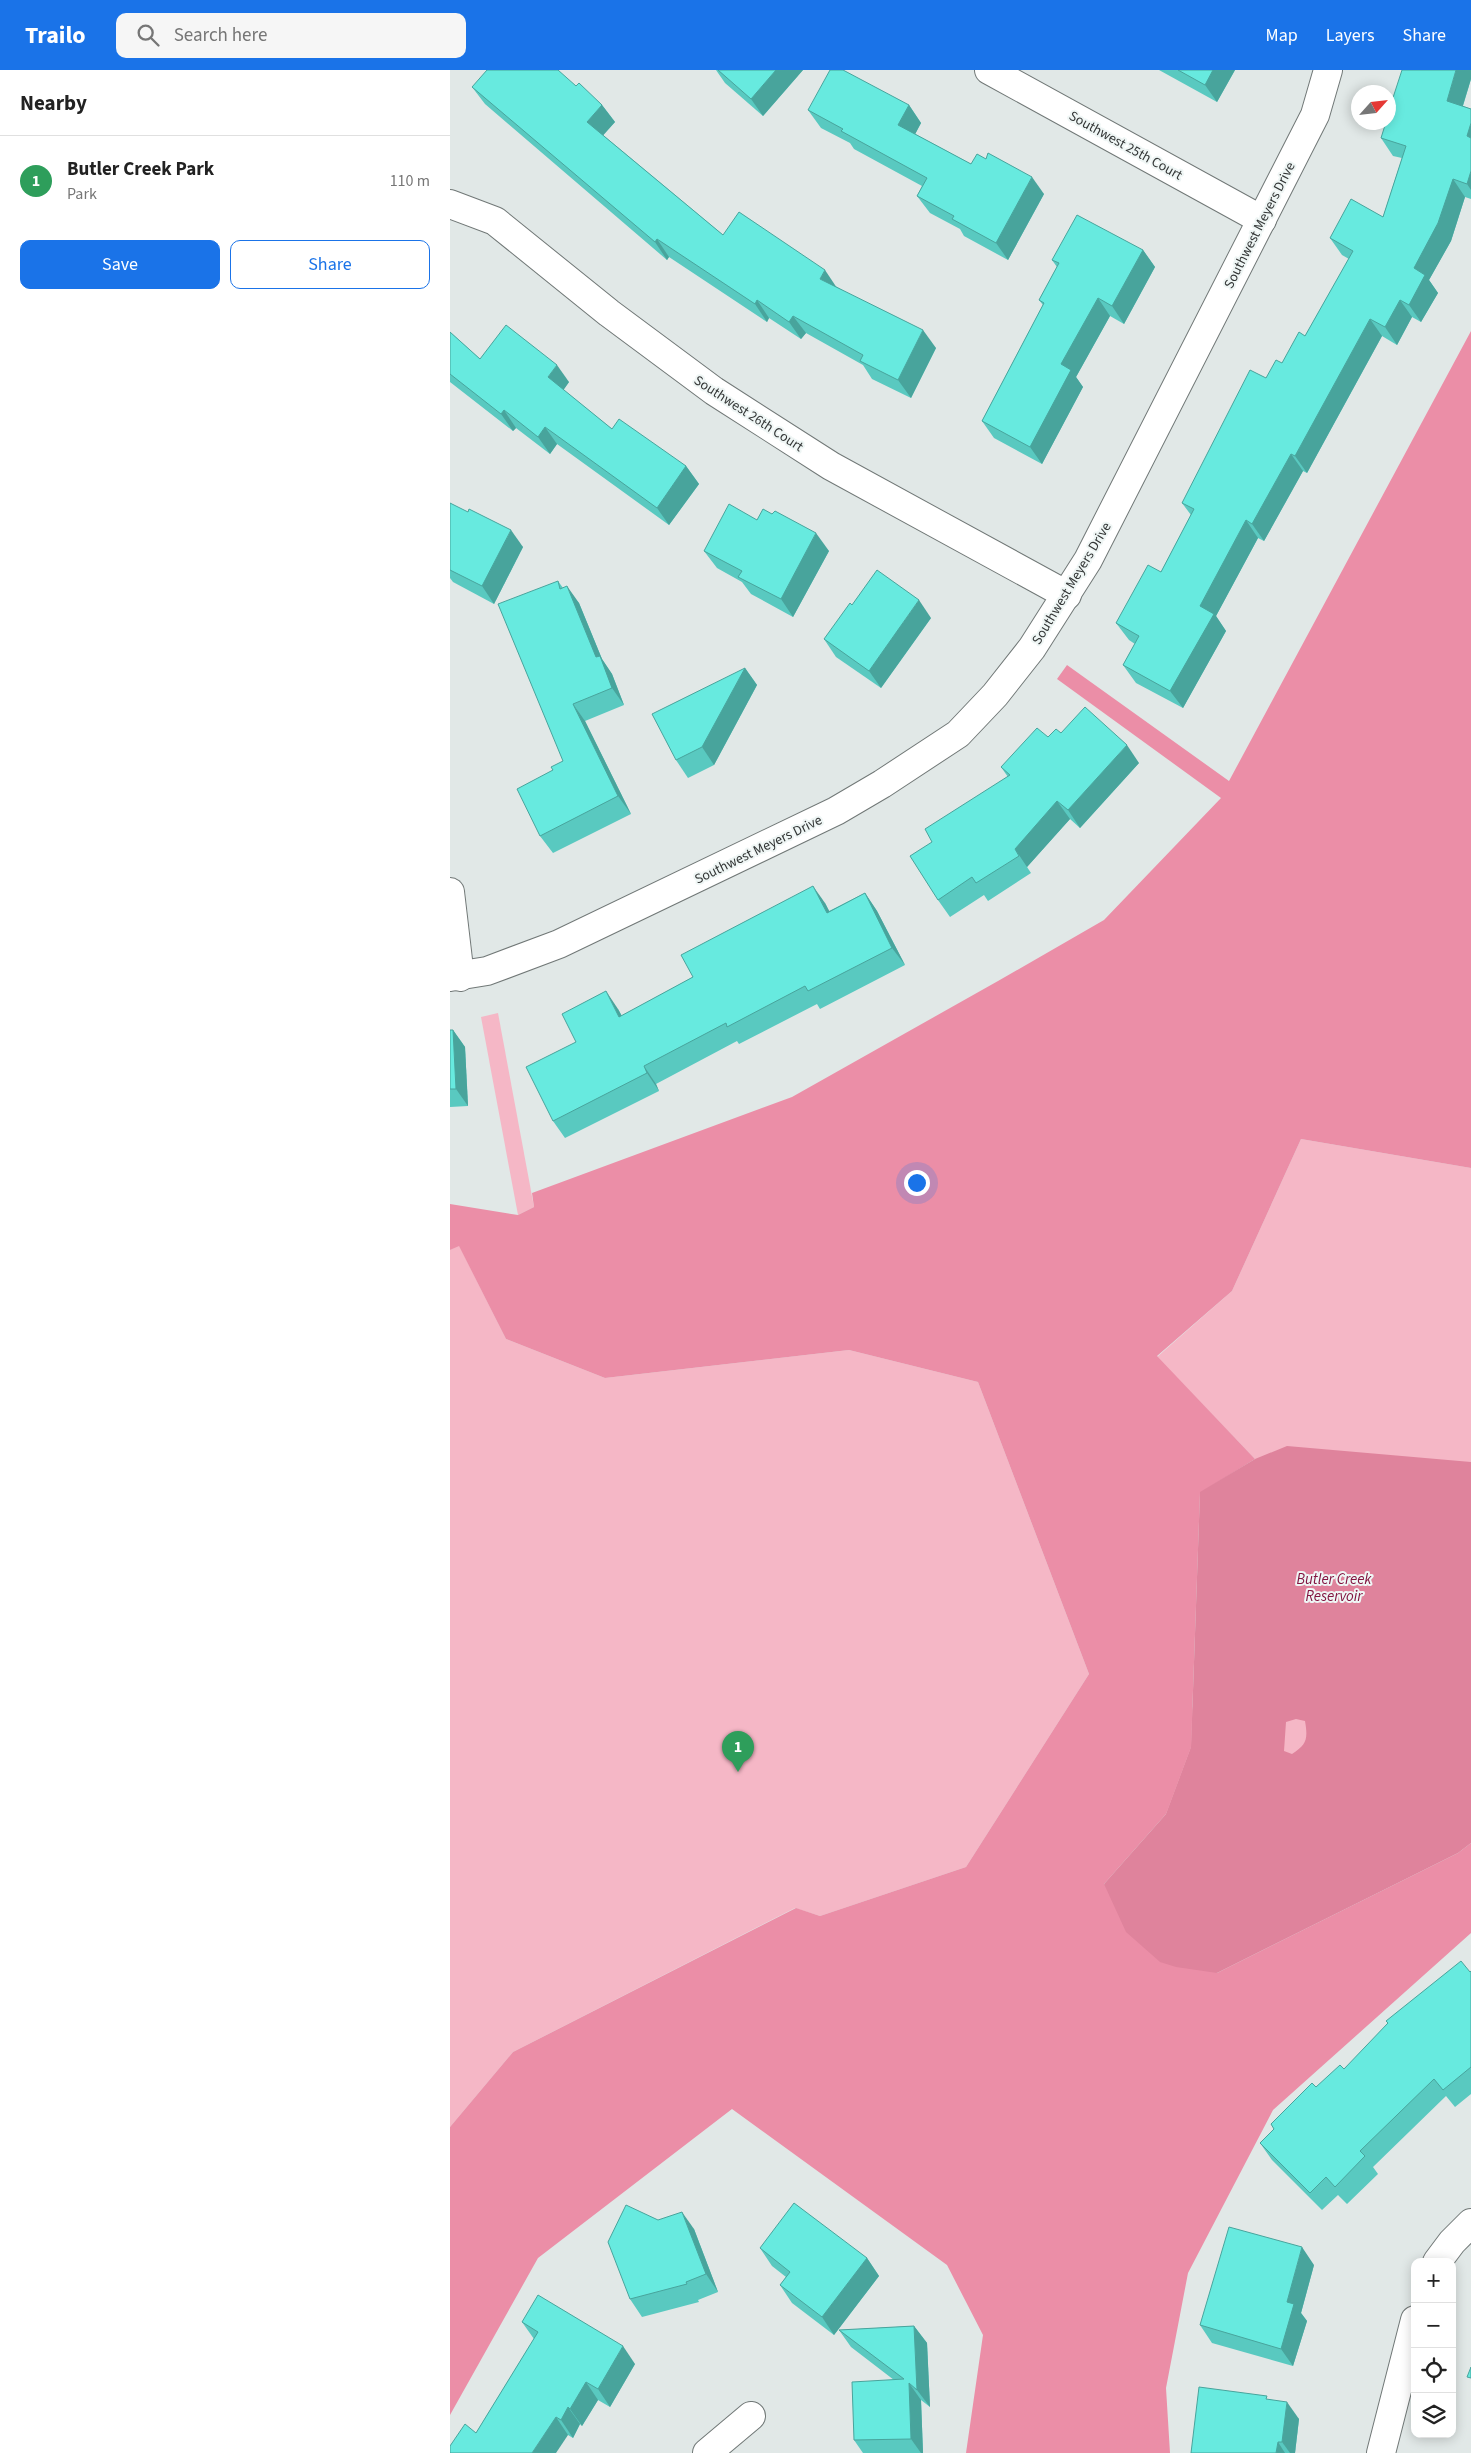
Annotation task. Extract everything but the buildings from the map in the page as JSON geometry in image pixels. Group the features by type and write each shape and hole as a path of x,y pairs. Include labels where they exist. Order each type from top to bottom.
{"street":[{"name":"Southwest 25th Court","path":"989,70 1262,220"},
{"name":"Southwest Meyers Drive","path":"455,977 487,972 517,962 559,944 836,811 882,784 958,734 995,695 1032,648 1088,560 1315,115 1328,70"},
{"name":"Southwest 26th Court","path":"450,204 495,221 609,313 714,391 831,466 1067,595"},
{"path":"450,892 455,977"},
{"path":"1440,2258 1452,2242 1471,2223"},
{"path":"1381,2453 1411,2336"},
{"path":"707,2453 751,2416"}],"shaded area":[{"path":"1471,331 1471,1168 1301,1139 1232,1291 1157,1356 1255,1459 1200,1493 1191,1747 1166,1814 1104,1884 1217,1973 1458,1853 1471,1843 1471,1933 1273,2110 1188,2273 1166,2388 1170,2453 966,2453 983,2335 947,2265 732,2109 538,2258 450,2415 450,2127 513,2052 796,1908 820,1916 966,1867 1089,1674 978,1382 849,1350 605,1378 506,1339 459,1246 450,1250 450,1204 518,1215 534,1207 532,1193 792,1097 1104,920 1221,798 1057,679 1067,665 1229,781"},
{"path":"498,1013 534,1207 518,1215 481,1017"},
{"path":"1301,1139 1471,1168 1471,1843 1166,1814 1255,1459 1157,1357 1232,1291"},
{"path":"459,1245 506,1339 605,1378 849,1350 978,1382 1089,1674 966,1867 820,1916 795,1908 513,2052 450,2127 450,1250"}],"water":[{"name":"Butler Creek Reservoir","path":"1287,1446 1471,1462 1471,1843 1458,1853 1217,1973 1176,1967 1160,1962 1126,1932 1104,1884 1166,1814 1191,1747 1200,1492 1255,1459","holes":["1296,1719 1305,1721 1306,1737 1301,1747 1292,1754 1284,1751 1286,1722"]}],"place":[{"name":"Butler Creek Park","path":"738,1772"}]}
